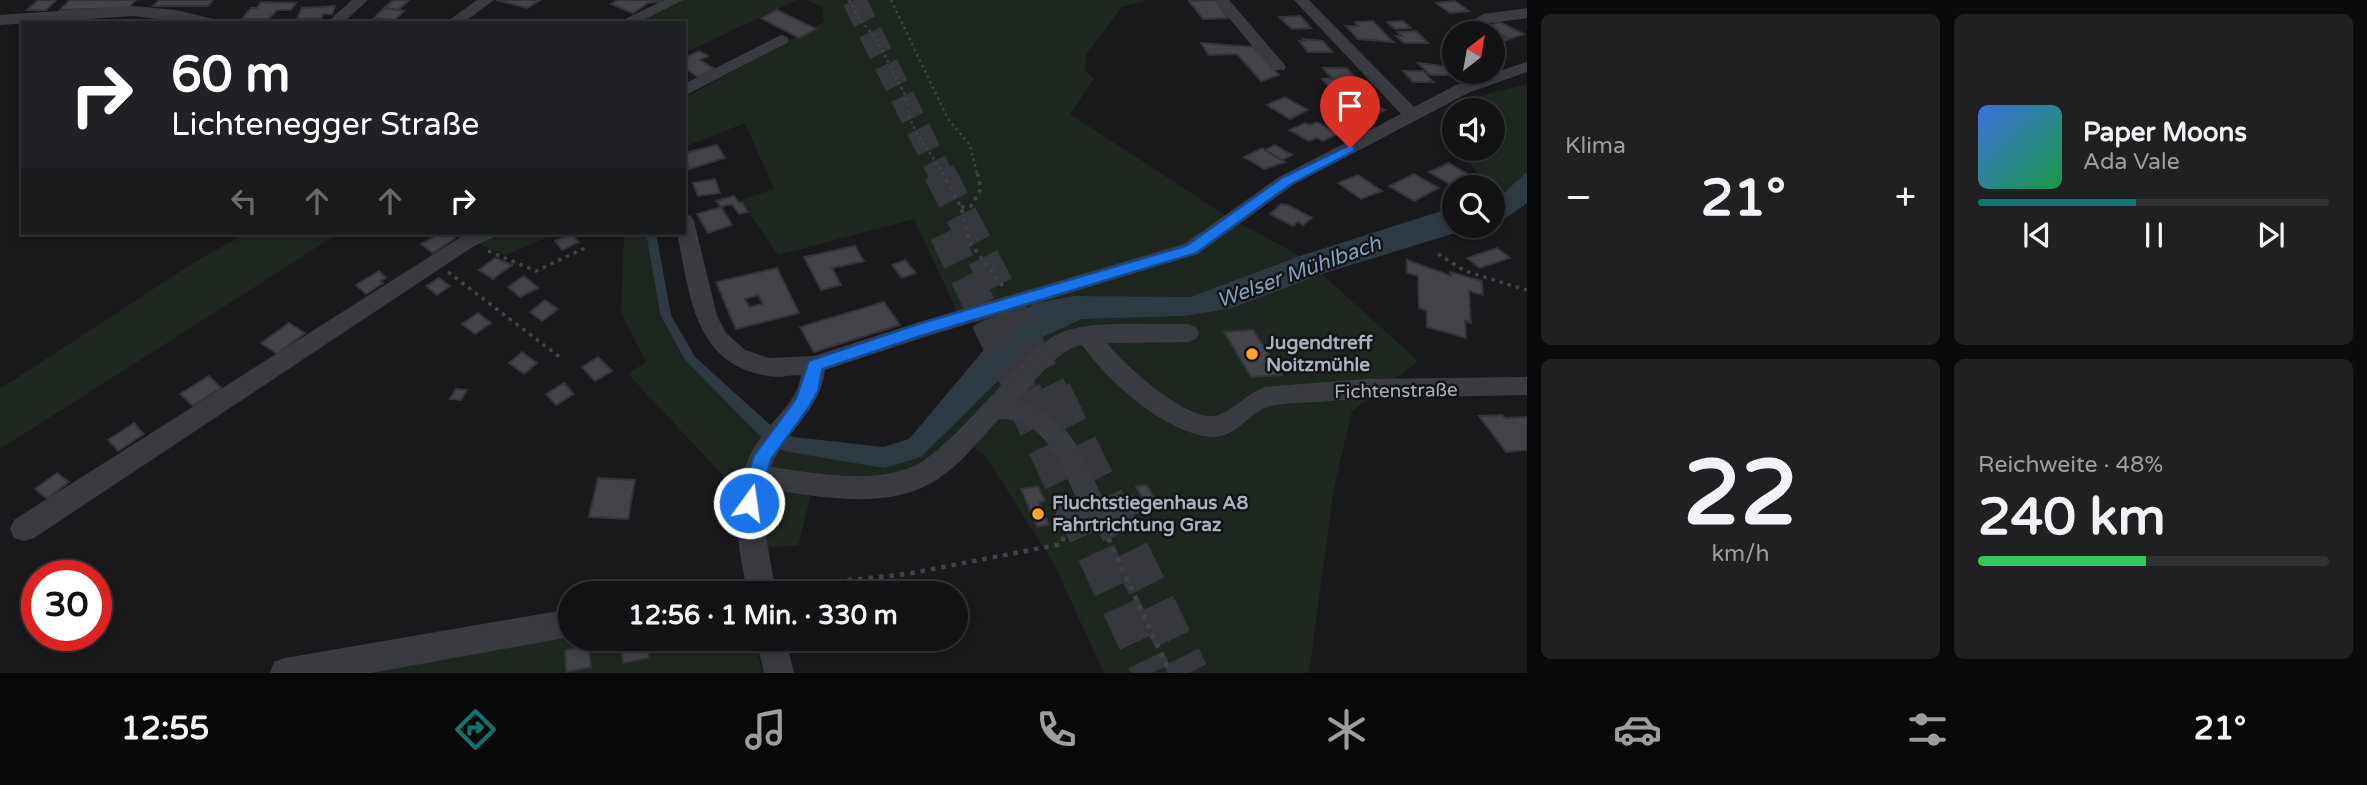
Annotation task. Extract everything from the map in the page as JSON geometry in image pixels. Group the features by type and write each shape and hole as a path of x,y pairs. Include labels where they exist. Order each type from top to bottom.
{"street":[{"path":"339,20 340,0"},
{"path":"339,20 361,0"},
{"path":"455,21 487,0"},
{"path":"629,21 676,0"},
{"path":"1221,0 1278,67"},
{"path":"1301,0 1413,116"},
{"path":"0,20 133,10 203,21"},
{"path":"1483,19 1527,13"},
{"path":"686,90 780,40"},
{"path":"686,230 706,316 718,339 737,356 769,367 814,365 1014,301 1191,249 1286,181 1462,89 1527,67"},
{"path":"24,530 476,237"},
{"path":"759,466 824,485 884,487 924,474 950,453 1048,353 1070,338 1088,335 1188,333"},
{"name":"Fichtenstraße","path":"1088,335 1122,376 1187,419 1208,428 1224,425 1251,403 1265,397 1365,389 1527,386"},
{"path":"754,581 749,503 759,466 809,391 814,365"},
{"path":"993,409 1018,409 1041,420 1060,440 1096,511"},
{"path":"1068,516 1129,506"},
{"path":"285,673 558,625"},
{"path":"774,651 779,673"}],"path":[{"path":"849,0 861,21 876,38 906,97 909,117 961,207 970,243 1014,301"},
{"path":"891,0 948,119 970,145 981,189 971,206 961,207"},
{"path":"476,237 536,271 585,248"},
{"path":"1438,254 1465,271 1527,289"},
{"path":"435,262 561,358"},
{"path":"1096,511 1170,673"},
{"path":"848,581 907,574 1062,544 1068,516"}],"shaded area":[{"path":"678,0 797,0 686,52 686,21 633,21"},
{"path":"806,0 1148,0 1122,7 1086,54 1085,70 1094,79 1070,114 1223,214 1300,256 1190,297 1074,296 1035,303 1009,320 995,336 957,311 914,219 778,255 741,200 774,189 745,123 686,146 686,97 824,22 822,7"},
{"path":"1527,84 1527,172 1505,192 1505,175 1480,175 1466,161 1505,161 1505,98 1473,98"},
{"path":"242,235 336,235 0,449 0,389 198,260"},
{"path":"481,235 552,235 506,255 469,240"},
{"path":"624,235 646,235 660,314 685,360 764,440 921,457 1043,337 1082,319 1186,316 1232,308 1322,274 1418,361 1352,411 1334,487 1309,673 1104,673 1054,564 985,455 959,437 902,480 815,479 798,546 747,547 735,488 628,374 646,362 621,313"},
{"path":"558,636 558,651 757,651 762,673 339,673"}],"water":[{"path":"1527,172 1527,203 1505,217 1505,192"},
{"name":"Welser Mühlbach","path":"1442,211 1442,237 1322,274 1232,308 1186,316 1082,319 1043,337 921,457 884,468 784,451 764,440 685,360 660,314 646,235 656,235 671,315 695,357 777,431 794,437 883,447 909,439 1009,320 1035,303 1074,296 1190,297 1300,256"}],"building":[{"path":"38,0 56,0 46,10 27,10"},
{"path":"70,0 136,0 128,8 60,10"},
{"path":"159,0 213,0 208,6 153,6"},
{"path":"393,0 409,0 398,10 384,8"},
{"path":"496,0 540,0 527,8"},
{"path":"618,0 661,1 648,3 633,13 611,4"},
{"path":"1216,0 1228,18 1203,19 1189,1"},
{"path":"1455,1 1469,11 1450,13 1436,3"},
{"path":"261,2 296,3 291,10 277,10 269,19 242,19 251,8 257,8"},
{"path":"335,6 332,14 323,14 321,18 297,19 302,8"},
{"path":"384,8 404,11 395,20 374,18"},
{"path":"777,10 816,29 799,38 761,18"},
{"path":"1300,16 1311,28 1292,29 1280,17"},
{"path":"1373,21 1393,42 1358,39 1346,26 1359,26 1355,22"},
{"path":"1403,21 1411,28 1395,29 1387,22"},
{"path":"1505,25 1524,34 1509,39 1505,37"},
{"path":"1416,31 1428,43 1404,43 1396,36 1402,36 1398,32"},
{"path":"1303,39 1323,41 1332,52 1308,52 1299,41 1305,41"},
{"path":"1201,43 1254,47 1279,75 1261,81 1237,54 1209,55"},
{"path":"699,51 708,56 700,60 715,69 698,77 686,69 686,57"},
{"path":"1418,63 1442,66 1442,75 1430,75"},
{"path":"1323,68 1347,68 1359,82 1351,82 1354,85 1328,86 1322,79 1332,78"},
{"path":"1403,71 1423,71 1433,82 1413,82"},
{"path":"1352,92 1385,110 1356,125 1328,110 1342,103 1339,101 1345,99 1342,97"},
{"path":"1285,97 1308,110 1290,119 1267,105"},
{"path":"1317,122 1338,134 1323,141 1317,138 1309,141 1289,130 1305,123 1310,125"},
{"path":"717,145 725,158 689,169 686,153"},
{"path":"1275,145 1292,155 1282,160 1265,150"},
{"path":"1262,148 1285,162 1264,169 1244,157"},
{"path":"1449,163 1469,175 1442,175 1442,180 1429,172"},
{"path":"1414,174 1439,188 1414,201 1389,186"},
{"path":"1358,175 1382,191 1361,199 1338,183"},
{"path":"715,179 720,193 698,196 693,183"},
{"path":"734,196 748,212 739,214 732,204 721,207 716,201"},
{"path":"1281,204 1312,218 1303,225 1298,222 1293,226 1270,214"},
{"path":"721,207 732,225 708,233 697,214"},
{"path":"437,235 451,235 455,238 433,253 421,244"},
{"path":"572,235 579,242 562,250 555,241"},
{"path":"855,246 864,261 832,268 841,285 821,290 804,257"},
{"path":"1497,248 1510,258 1480,268 1467,258"},
{"path":"495,258 512,265 493,279 479,270"},
{"path":"905,260 916,273 902,278 892,265"},
{"path":"1407,260 1451,276 1450,272 1482,281 1483,295 1469,291 1471,323 1465,321 1466,338 1427,327 1427,311 1419,308 1418,276 1407,273"},
{"path":"777,268 799,313 736,329 716,282","holes":["758,295 763,304 749,307 745,299"]},
{"path":"379,271 386,278 366,294 356,285"},
{"path":"524,276 538,288 520,297 508,287"},
{"path":"439,278 450,286 437,295 426,286"},
{"path":"545,300 558,309 542,321 530,312"},
{"path":"884,302 900,325 814,352 800,327"},
{"path":"478,313 491,323 475,334 462,324"},
{"path":"289,323 305,333 277,354 261,343"},
{"name":"Jugendtreff Noitzmühle","path":"1253,330 1282,375 1251,377 1224,332"},
{"path":"522,352 537,363 524,374 509,363"},
{"path":"598,357 612,371 595,381 582,367"},
{"path":"209,376 221,388 193,406 180,394"},
{"path":"564,383 574,394 556,405 546,394"},
{"path":"456,389 467,390 461,400 450,399"},
{"path":"1502,415 1505,418 1527,417 1527,450 1506,452 1479,416"},
{"path":"134,423 144,434 118,451 108,440"},
{"path":"57,473 69,482 47,499 35,489"},
{"path":"598,478 635,480 628,519 589,517"},
{"path":"1147,485 1159,507 1148,509 1136,486"},
{"name":"Fluchtstiegenhaus A8 Fahrtrichtung Graz","path":"1038,486 1045,501 1039,502 1049,525 1037,527 1021,489"},
{"path":"565,651 590,651 591,667 566,672"},
{"path":"622,651 648,651 649,658 623,663"}],"tunnel":[{"path":"854,0 940,173"},
{"path":"939,172 1053,393"},
{"path":"945,233 1022,393"},
{"path":"1022,392 1152,673"},
{"path":"1052,392 1189,673"}],"place":[{"name":"Jugendtreff Noitzmühle","path":"1252,354"},
{"name":"Fluchtstiegenhaus A8 Fahrtrichtung Graz","path":"1038,514"}],"route":[{"path":"749,503 763,456 809,391 814,365 919,330 1191,249 1286,181 1350,148"}]}
